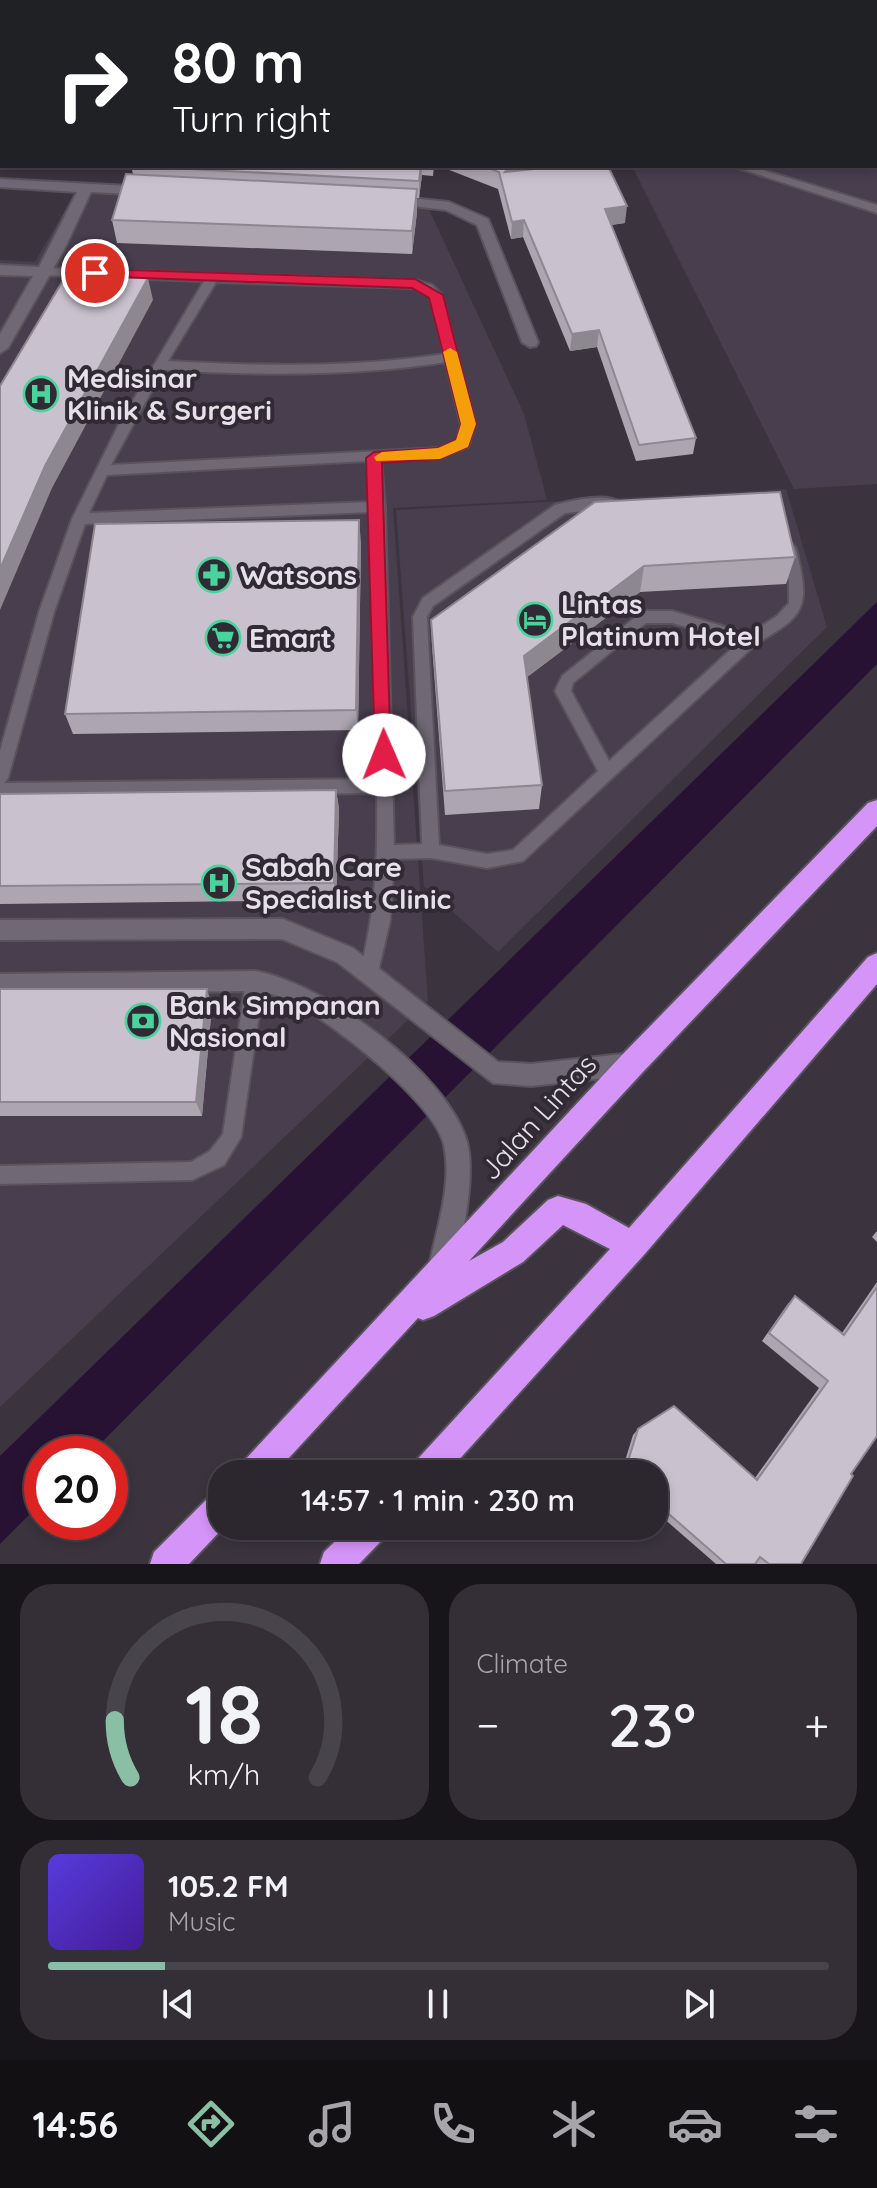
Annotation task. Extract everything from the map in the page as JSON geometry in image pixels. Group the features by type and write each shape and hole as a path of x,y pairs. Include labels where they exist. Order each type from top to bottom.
{"highway":[{"name":"Jalan Lintas","path":"266,1460 632,1064 877,810"},
{"path":"438,1460 633,1246 877,965"},
{"path":"397,1320 513,1252 558,1210 576,1214 633,1246"},
{"path":"166,1564 208,1520"},
{"path":"336,1564 360,1540"}],"street":[{"path":"0,183 162,192"},
{"path":"0,348 56,250 85,189"},
{"path":"378,200 437,203 461,209 483,222 530,342"},
{"path":"0,270 41,272"},
{"path":"0,930 283,929 345,955 423,1013 493,1072 531,1075 632,1064"},
{"path":"0,984 255,981 283,987 305,997 379,1050 447,1118 456,1143 457,1174 440,1275"}],"lane":[{"path":"744,168 877,209"},
{"path":"41,272 415,284 428,288 436,295 468,424 463,444 440,453 374,458 101,470"},
{"path":"0,778 79,519 101,470 158,365 213,276"},
{"path":"158,365 312,372 373,369 451,357"},
{"path":"369,972 381,921 386,852 378,507 374,458"},
{"path":"431,851 420,617 428,602 560,509 573,505 636,503"},
{"path":"79,519 378,507"},
{"path":"386,852 431,851 487,861 517,856 751,640 792,615 798,602 783,527"},
{"path":"606,771 567,702 563,691 567,680 643,617 672,617 751,640"},
{"path":"0,790 385,786"},
{"path":"0,1175 192,1171 217,1158 232,1137 255,981"}],"shaded area":[{"path":"633,168 877,168 877,484 794,489"},
{"path":"76,191 427,205 524,414 547,500 393,508 428,1001 0,1407 0,260 35,262"},
{"path":"786,489 827,627 498,952 424,886 396,510"},
{"path":"877,602 877,664 108,1436 24,1436 24,1520 0,1544 0,1456"}],"building":[{"path":"170,168 421,168 419,181"},
{"path":"488,168 509,168 505,172 543,168 609,168 627,206 605,209 696,438 639,445 599,330 572,334 524,220 512,222 499,172"},
{"path":"126,174 417,189 412,231 112,220"},
{"path":"74,262 148,278 45,466 0,569 0,386"},
{"path":"780,492 795,557 644,566 524,656 542,785 445,791 431,620 595,502"},
{"name":"Emart","path":"359,520 356,710 65,714 95,524"},
{"path":"336,790 334,883 0,886 0,794"},
{"path":"0,989 207,989 196,1102 0,1102"},
{"path":"877,1287 877,1436 851,1474 853,1476 801,1564 769,1564 760,1557 755,1564 726,1564 668,1513 668,1460 628,1460 638,1429 674,1406 757,1480 828,1381 769,1333 795,1296 844,1335"}],"slow traffic":[{"path":"382,457 440,453 463,444 468,424 450,352"}],"place":[{"name":"Medisinar Klinik & Surgeri","path":"41,394"},
{"name":"Watsons","path":"214,575"},
{"name":"Lintas Platinum Hotel","path":"535,620"},
{"name":"Emart","path":"223,638"},
{"name":"Sabah Care Specialist Clinic","path":"219,883"},
{"name":"Bank Simpanan Nasional","path":"143,1021"}],"route":[{"path":"95,273 415,284 428,288 436,295 468,424 463,444 440,453 374,458 384,755"}]}
